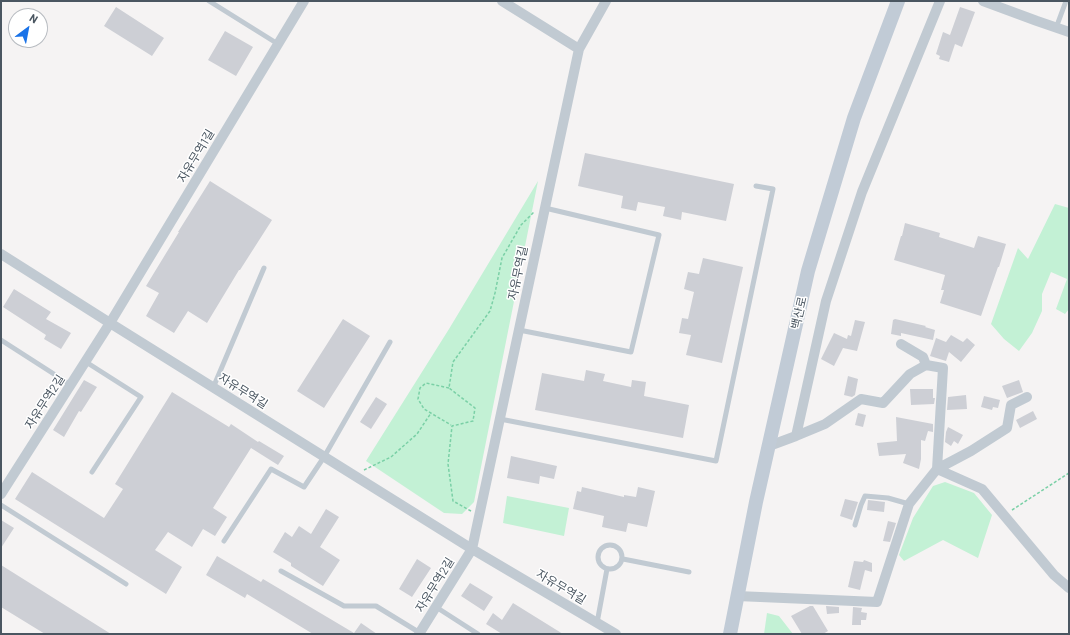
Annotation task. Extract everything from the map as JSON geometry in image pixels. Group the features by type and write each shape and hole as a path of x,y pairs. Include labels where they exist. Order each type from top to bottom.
{"main road":[{"name":"백산로","path":"730,634 756,502 808,271 854,118 898,1"}],"street":[{"name":"자유무역1길","path":"110,323 304,1"},
{"path":"502,1 579,48"},
{"name":"자유무역길","path":"472,549 520,330 579,48 606,1"},
{"path":"796,436 826,301 859,199 940,1"},
{"path":"983,1 1069,32"},
{"name":"자유무역길","path":"1,254 472,549 616,634"},
{"name":"자유무역2길","path":"1,494 110,323"},
{"path":"901,344 923,357 926,365"},
{"path":"769,446 825,424 861,400 882,403 910,374 926,365 943,368 937,469"},
{"path":"737,596 877,602 909,504 937,469 972,452 1007,428 1011,405 1027,397"},
{"path":"937,469 982,489 1054,575 1069,588"},
{"name":"자유무역2길","path":"420,634 472,549"}],"lane":[{"path":"209,1 278,44"},
{"path":"1056,28 1066,1"},
{"path":"500,420 716,461 773,190 756,186"},
{"path":"520,330 631,352 659,235 545,208"},
{"path":"213,388 264,268"},
{"path":"1,340 71,385"},
{"path":"224,541 271,469 304,487 324,456 390,342"},
{"path":"86,362 141,397 92,472"},
{"path":"855,525 865,496 888,498 909,504"},
{"path":"1,505 126,584"},
{"path":"611,544 615,545 621,551 623,559 619,566 612,570 607,569 604,568 599,561 598,553 600,549 611,544"},
{"path":"623,559 689,572"},
{"path":"597,623 607,569"},
{"path":"281,571 344,606 376,606 420,634"},
{"path":"436,607 478,634"}],"path":[{"path":"449,388 453,362 490,311 502,258 521,225 535,211 545,208"},
{"path":"426,383 449,388 475,408 473,421 452,426 424,409 418,399 420,388 426,383"},
{"path":"354,475 391,457 417,434 431,413"},
{"path":"452,426 448,464 453,501 480,516"},
{"path":"1004,516 1069,473"}],"green space":[{"path":"538,181 474,502 462,514 444,513 366,461 449,329"},
{"path":"1055,204 1069,208 1069,309 1065,314 1056,309 1067,279 1051,272 1042,294 1042,311 1032,333 1019,351 1004,339 991,324 1018,248 1028,259"},
{"path":"945,482 974,493 992,515 978,558 943,540 904,561 899,555 913,518 933,486"},
{"path":"507,496 569,508 564,536 503,523"},
{"path":"767,613 779,616 793,634 764,634"}],"building":[{"path":"116,7 164,38 152,56 104,26"},
{"path":"960,7 975,12 962,47 955,44 949,62 939,59 940,56 936,54 943,32 950,35"},
{"path":"225,31 253,47 236,76 208,60"},
{"path":"585,153 734,184 726,221 682,212 681,220 663,216 665,207 638,202 636,211 621,208 623,196 578,186"},
{"path":"210,181 272,220 239,270 207,323 188,311 174,333 146,316 159,293 146,286"},
{"path":"905,223 940,233 939,237 974,248 978,236 1006,244 981,316 940,303 944,290 941,290 945,275 894,260"},
{"path":"703,258 743,267 722,363 686,355 691,335 679,333 682,318 688,319 694,292 684,289 688,272 699,274"},
{"path":"14,289 51,312 46,319 71,333 61,349 44,339 46,335 3,307"},
{"path":"343,319 370,336 324,408 297,391"},
{"path":"895,319 926,326 925,327 935,330 933,340 901,333 901,336 891,334 893,320"},
{"path":"855,320 865,322 857,351 843,348 834,366 821,359 834,333 847,339 848,335 851,336"},
{"path":"951,335 963,342 967,338 975,345 961,362 949,352 946,361 930,356 936,338 946,342"},
{"path":"586,370 605,374 603,381 631,387 632,380 646,382 644,396 689,405 683,438 535,410 542,373 584,381"},
{"path":"848,376 858,379 855,395 852,397 844,395"},
{"path":"84,380 97,387 81,412 79,411 64,437 53,430"},
{"path":"1019,380 1023,392 1007,398 1002,386"},
{"path":"910,389 933,389 933,398 935,398 934,404 911,405"},
{"path":"172,392 229,427 231,424 258,442 259,441 284,456 278,465 251,448 213,508 227,517 215,536 203,529 192,547 168,532 155,550 182,567 166,594 15,499 32,472 104,518 123,489 115,484"},
{"path":"966,395 967,409 947,410 948,397"},
{"path":"984,396 1000,400 998,408 993,407 992,410 981,407"},
{"path":"376,397 387,404 371,429 360,422"},
{"path":"1033,411 1037,419 1020,428 1016,420"},
{"path":"858,413 866,415 863,427 855,425"},
{"path":"896,417 933,424 933,432 928,431 925,441 921,440 921,459 919,469 903,463 906,454 879,456 877,443 897,441"},
{"path":"948,427 963,435 958,444 954,441 951,446 945,442"},
{"path":"511,456 557,466 554,479 540,476 539,484 507,478"},
{"path":"582,487 624,497 624,495 636,497 638,487 655,491 647,527 628,523 626,532 602,527 604,516 573,509 577,491 581,492"},
{"path":"845,499 858,502 852,520 840,516"},
{"path":"868,500 885,502 884,512 867,510"},
{"path":"326,509 339,517 320,547 340,560 323,586 291,566 291,563 273,552 285,532 292,537 299,526 311,534"},
{"path":"1,520 14,528 1,548"},
{"path":"888,521 896,523 890,542 883,541"},
{"path":"217,556 261,582 263,579 354,633 361,623 377,634 313,634 247,594 245,598 206,575"},
{"path":"417,559 431,568 412,597 399,589"},
{"path":"864,560 872,563 872,572 865,570 860,590 848,587 854,561 863,562"},
{"path":"1,565 111,634 45,634 1,607"},
{"path":"470,583 493,597 484,611 461,596"},
{"path":"513,603 563,634 502,634 486,624 493,613 502,620"},
{"path":"810,606 813,606 828,631 823,634 802,634 791,616"},
{"path":"826,606 839,607 839,613 827,614"},
{"path":"853,607 862,608 861,612 867,613 866,620 861,620 861,625 852,625"}]}
